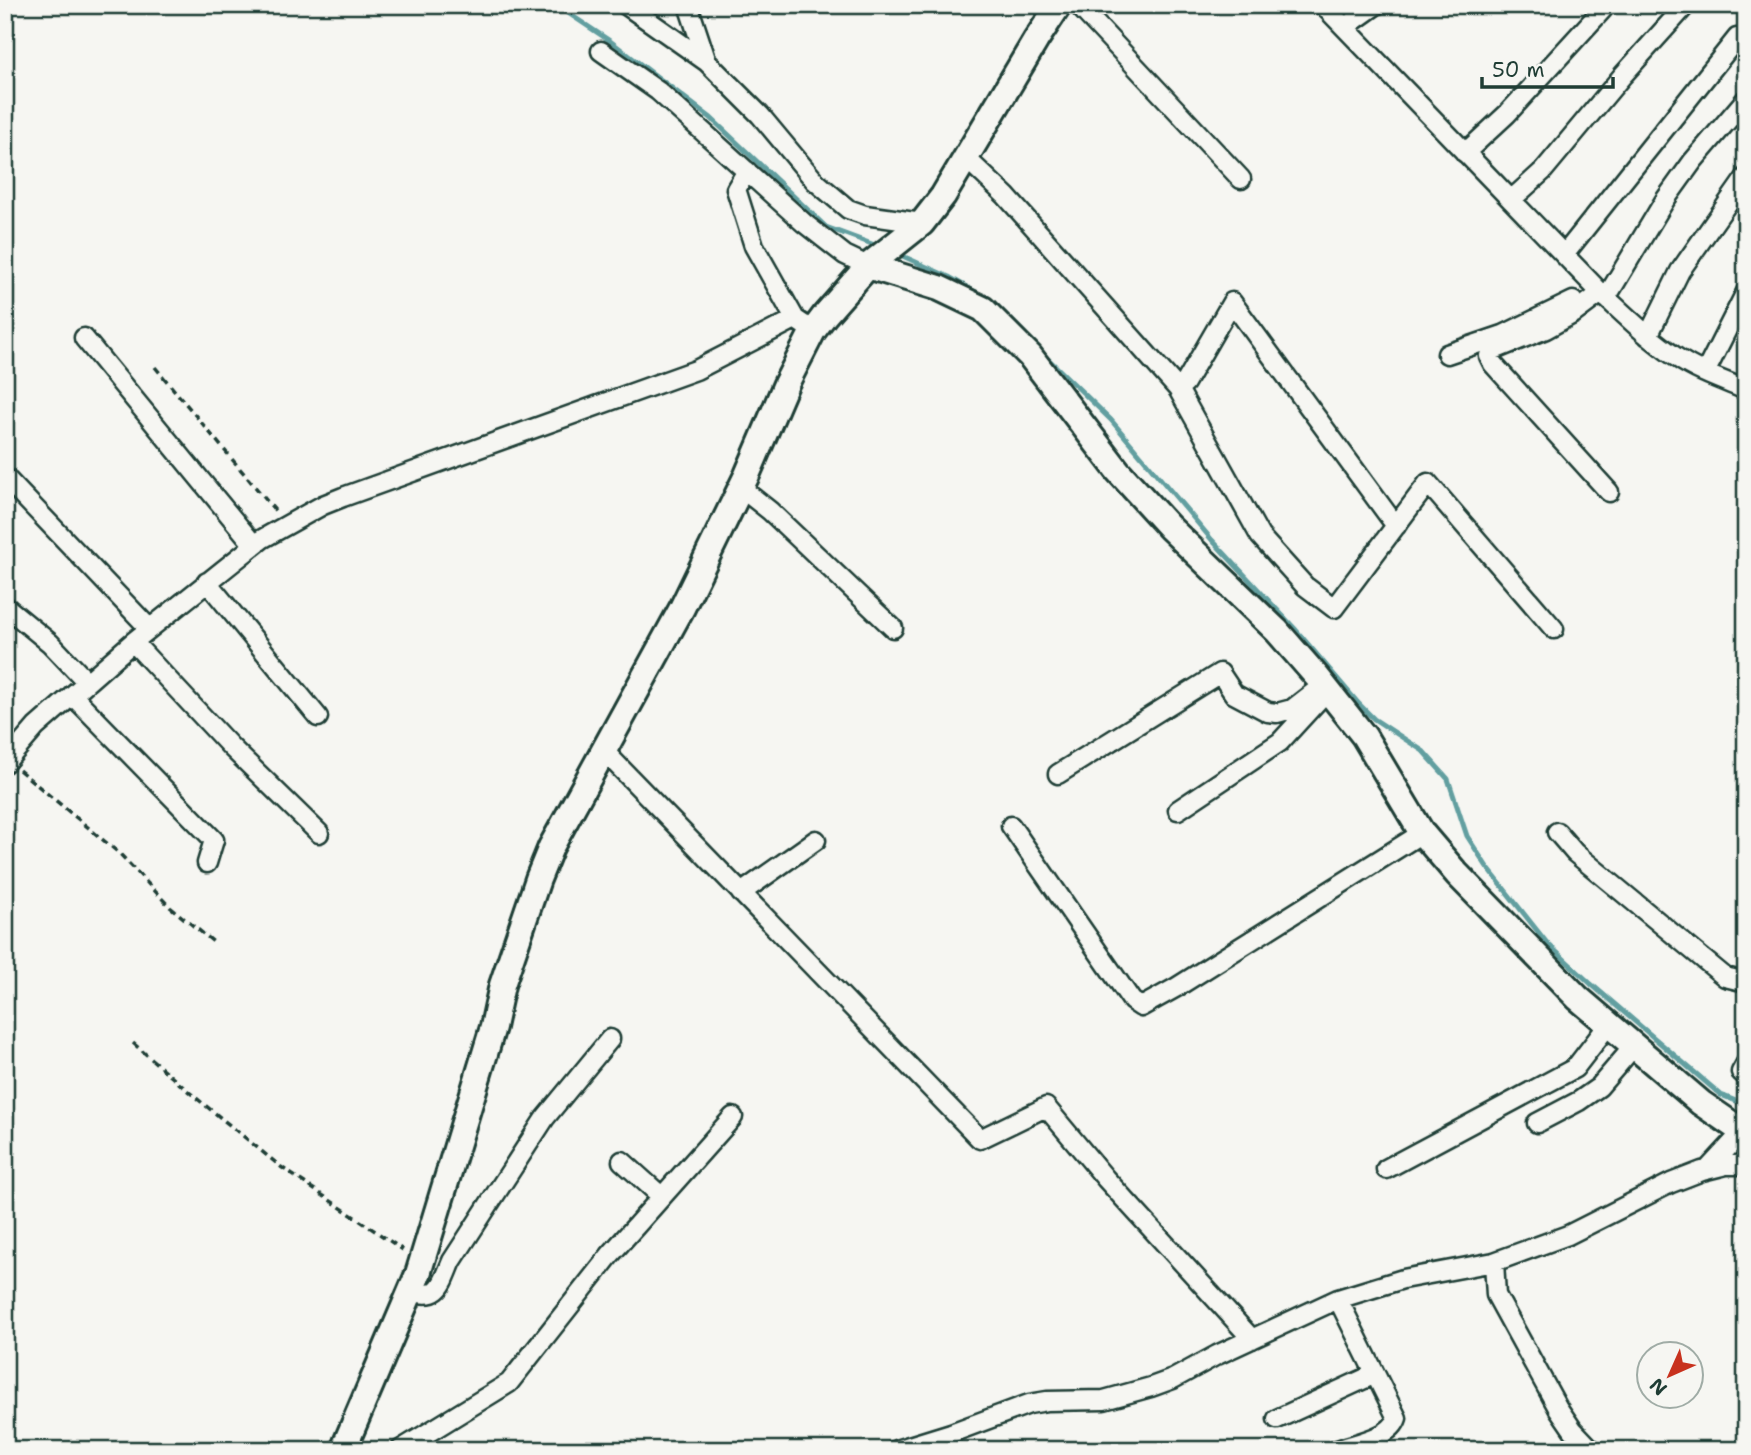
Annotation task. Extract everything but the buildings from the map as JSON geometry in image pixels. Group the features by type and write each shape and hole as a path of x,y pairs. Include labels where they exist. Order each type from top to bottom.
{"main road":[{"path":"343,1450 423,1260 493,1027 502,985 551,847 682,608 741,488 786,384 804,325 825,315 868,266 922,223 967,159 1059,5"},
{"path":"868,266 939,288 983,309 1030,356 1118,471 1169,527 1277,631 1325,688 1364,736 1422,832 1466,883 1578,998 1701,1103 1745,1131"}],"street":[{"path":"625,5 707,62 760,115 815,181 848,209 865,215 922,223"},
{"path":"688,5 707,62"},
{"path":"1077,5 1241,179"},
{"path":"1323,5 1600,292 1648,336 1678,358 1705,373 1746,390"},
{"path":"1345,27 1376,5"},
{"path":"1511,200 1543,171 1686,5"},
{"path":"1465,153 1524,96 1603,9"},
{"path":"1564,255 1737,38"},
{"path":"601,51 658,91 804,223 845,255 868,266"},
{"path":"1609,492 1493,364 1489,356 1494,349 1546,329 1573,314 1600,292 1693,161 1746,99"},
{"path":"967,159 1006,196 1178,389 1260,536 1305,586 1334,608 1428,483 1554,629"},
{"path":"7,761 36,727 149,628 254,545 287,525 343,497 696,370 804,325 754,246 736,189 747,171"},
{"path":"1648,336 1680,271 1746,177"},
{"path":"1447,355 1503,335 1570,303 1600,292"},
{"path":"1705,373 1746,292"},
{"path":"1178,389 1185,383 1232,302 1396,526"},
{"path":"84,338 254,545"},
{"path":"5,477 149,628"},
{"path":"741,488 770,511 892,628"},
{"path":"207,582 318,716"},
{"path":"5,606 50,643 87,682"},
{"path":"133,642 231,747 318,833"},
{"path":"1058,774 1220,673 1234,695 1268,712 1277,713 1292,709 1325,688"},
{"path":"1178,810 1280,741 1325,688"},
{"path":"72,695 214,840 208,863"},
{"path":"604,751 980,1139 1046,1107 1106,1179 1252,1339"},
{"path":"1011,826 1132,1001 1141,1007 1422,832"},
{"path":"1557,832 1575,852 1725,977 1746,982"},
{"path":"741,893 816,840"},
{"path":"1386,1169 1575,1068 1609,1024"},
{"path":"411,1291 426,1296 433,1294 442,1284 452,1261 545,1118 610,1039"},
{"path":"1537,1124 1599,1087 1634,1046"},
{"path":"1746,1063 1741,1072 1746,1076"},
{"path":"400,1450 509,1384 610,1255 733,1117"},
{"path":"1707,1170 1745,1131"},
{"path":"621,1161 661,1196"},
{"path":"896,1450 1029,1404 1104,1400 1152,1387 1338,1298 1403,1279 1494,1262 1568,1235 1671,1183 1726,1165 1746,1165"},
{"path":"1494,1262 1496,1295 1558,1408 1573,1430 1592,1450"},
{"path":"1337,1450 1387,1432 1397,1418 1338,1298"},
{"path":"1277,1419 1375,1374"}],"path":[{"path":"155,367 287,525"},
{"path":"7,761 120,854 170,907 216,944"},
{"path":"133,1043 189,1093 281,1167 391,1243 423,1260"}],"waterway":[{"path":"556,5 610,41 711,118 826,227 880,247"},
{"path":"896,253 949,277 984,297"},
{"path":"1041,352 1111,420 1212,540 1296,630 1359,704 1374,719 1423,751 1448,779 1467,836 1487,867 1547,943 1721,1095 1746,1105"}]}
